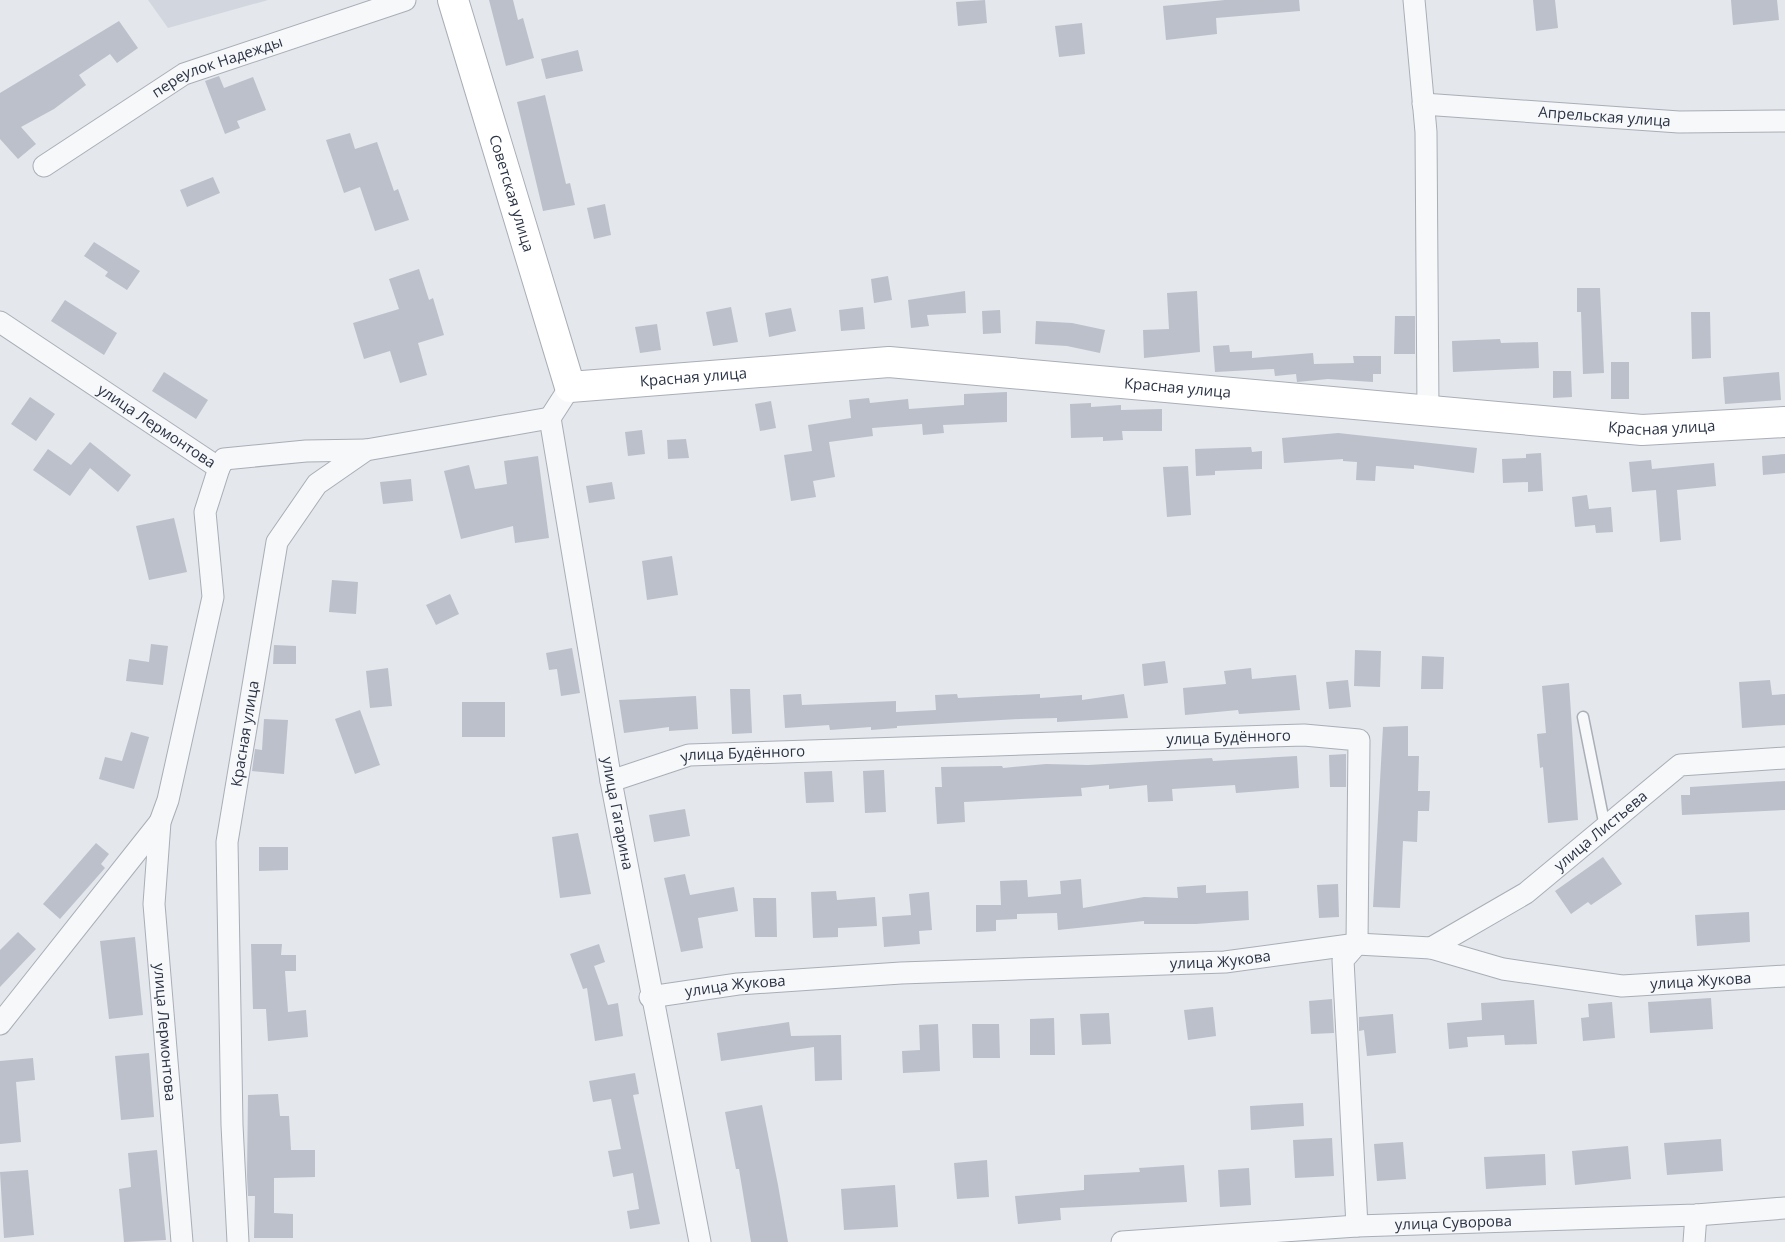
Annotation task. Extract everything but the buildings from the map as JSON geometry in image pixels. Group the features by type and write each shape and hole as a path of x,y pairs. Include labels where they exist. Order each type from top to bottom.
{"main road":[{"name":"Советская улица","path":"453,0 570,387"},
{"name":"Красная улица","path":"570,387 890,362 1642,430 1785,422"}],"street":[{"name":"переулок Надежды","path":"44,166 184,74 405,0"},
{"path":"1414,0 1426,132 1428,411"},
{"name":"Апрельская улица","path":"1423,104 1679,122 1785,121"},
{"name":"улица Лермонтова","path":"0,322 219,468 205,512 213,597 168,800 160,822 154,904 182,1242"},
{"path":"550,418 570,387"},
{"name":"Красная улица","path":"238,1242 232,1125 227,842 277,542 317,484 366,450 550,418"},
{"name":"улица Гагарина","path":"550,418 650,996 700,1242"},
{"path":"219,468 224,459 306,451 366,450"},
{"name":"улица Будённого","path":"611,781 688,754 1304,735 1359,740 1357,944 1343,960 1357,1226"},
{"name":"улица Листьева","path":"1431,948 1526,893 1680,765 1785,758"},
{"name":"улица Лермонтова","path":"0,1024 160,822"},
{"name":"улица Жукова","path":"650,996 738,984 901,973 1225,962 1357,944 1431,948 1503,969 1622,986 1785,976"},
{"name":"улица Суворова","path":"1122,1242 1357,1226 1696,1215 1785,1208"},
{"path":"1694,1242 1696,1215"}],"lane":[{"path":"1583,717 1605,827"}],"shaded area":[{"path":"148,0 268,0 168,28"}]}
